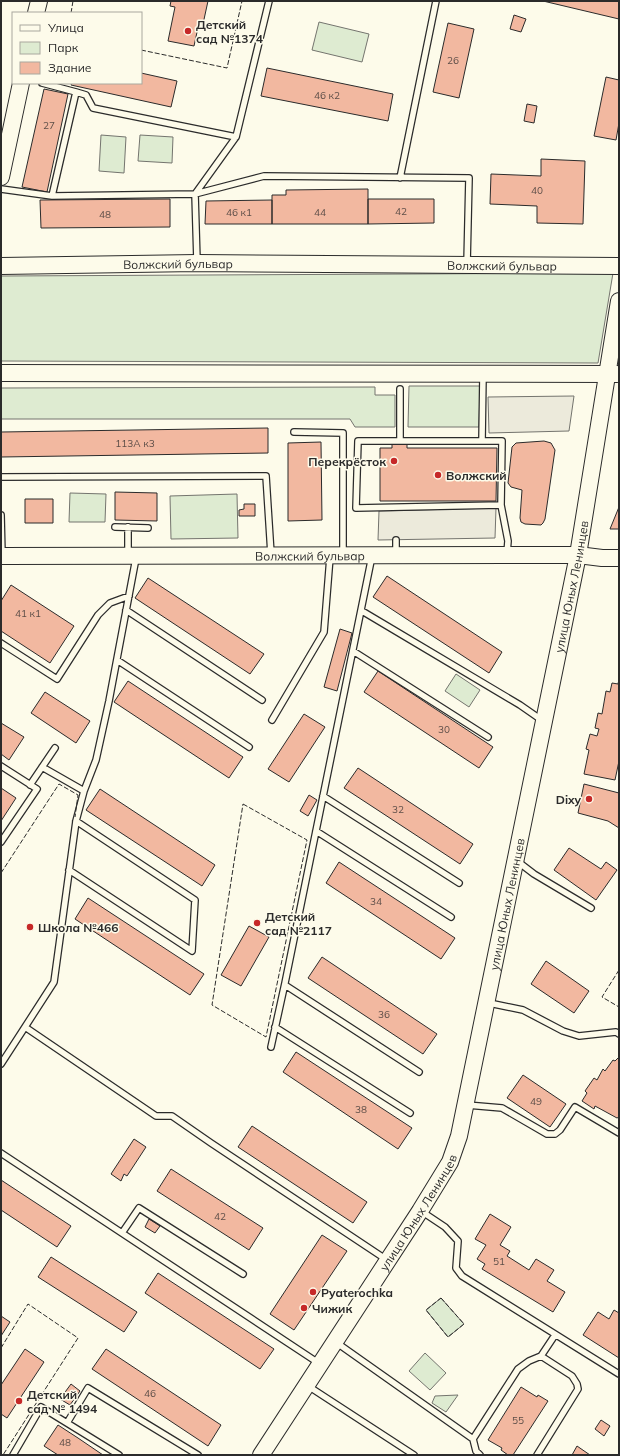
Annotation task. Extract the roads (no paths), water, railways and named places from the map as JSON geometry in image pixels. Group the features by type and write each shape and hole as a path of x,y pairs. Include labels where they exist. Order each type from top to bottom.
{"main road":[{"path":"36,12 39,1"},
{"path":"1,177 21,84"},
{"name":"Волжский бульвар","path":"1,266 197,263 619,266"},
{"name":"улица Юных Ленинцев","path":"261,1455 450,1162 459,1136 578,555 613,374 619,301"},
{"path":"1,373 613,374"},
{"name":"Волжский бульвар","path":"1,556 372,556 396,548 507,555 578,555 602,558 619,558"}],"lane":[{"path":"197,263 195,194 236,137 269,1"},
{"path":"400,178 436,1"},
{"path":"46,84 86,95 93,108 236,137"},
{"path":"52,196 76,92"},
{"path":"1,189 52,196 195,194 264,176 469,178 467,265"},
{"path":"482,441 483,374"},
{"path":"400,389 400,441"},
{"path":"272,720 324,632 337,556 343,432 294,432"},
{"path":"501,505 356,508 358,441 502,441 501,505 508,541 507,555"},
{"path":"1,477 266,476 271,556"},
{"path":"1,515 1,556"},
{"path":"115,527 148,528"},
{"path":"1,1064 54,982 76,822 84,791 96,760 129,596 132,556 128,527"},
{"path":"271,1047 362,611 372,556"},
{"path":"1,643 56,679 98,616 110,603 129,596"},
{"path":"126,610 262,700"},
{"path":"362,611 520,705 544,722"},
{"path":"353,651 488,737"},
{"path":"117,660 249,747"},
{"path":"30,785 55,748"},
{"path":"1,766 37,789 1,842"},
{"path":"42,767 84,791"},
{"path":"323,796 458,883"},
{"path":"69,870 192,951 195,900 76,822"},
{"path":"316,830 451,917"},
{"path":"516,860 534,874 591,908"},
{"path":"284,986 420,1072"},
{"path":"487,1002 523,1010 563,1031 579,1036 616,1032 619,1034"},
{"path":"25,1027 156,1116 172,1116 211,1144 387,1261"},
{"path":"275,1027 410,1113"},
{"path":"466,1105 502,1108 547,1134 555,1134 560,1130 575,1107 619,1133"},
{"path":"1,1153 320,1364"},
{"path":"122,1233 139,1208 243,1274"},
{"path":"420,1210 445,1227 458,1241 456,1268 462,1276 619,1374"},
{"path":"473,1439 518,1369 528,1361 541,1356 555,1335"},
{"path":"335,1342 473,1439 476,1450 480,1455"},
{"path":"536,1455 578,1389 578,1384 572,1376 541,1356"},
{"path":"307,1385 414,1455"},
{"path":"67,1423 88,1388 198,1455"},
{"path":"13,1455 41,1407 119,1455"}],"place":[{"name":"Детский сад №1374","path":"188,31"},
{"name":"Перекрёсток","path":"394,461"},
{"name":"Волжский","path":"438,475"},
{"name":"Dixy","path":"589,799"},
{"name":"Детский сад №2117","path":"257,923"},
{"name":"Школа №466","path":"30,927"},
{"name":"Pyaterochka","path":"313,1292"},
{"name":"Чижик","path":"304,1308"},
{"name":"Детский сад № 1494","path":"19,1401"}]}
